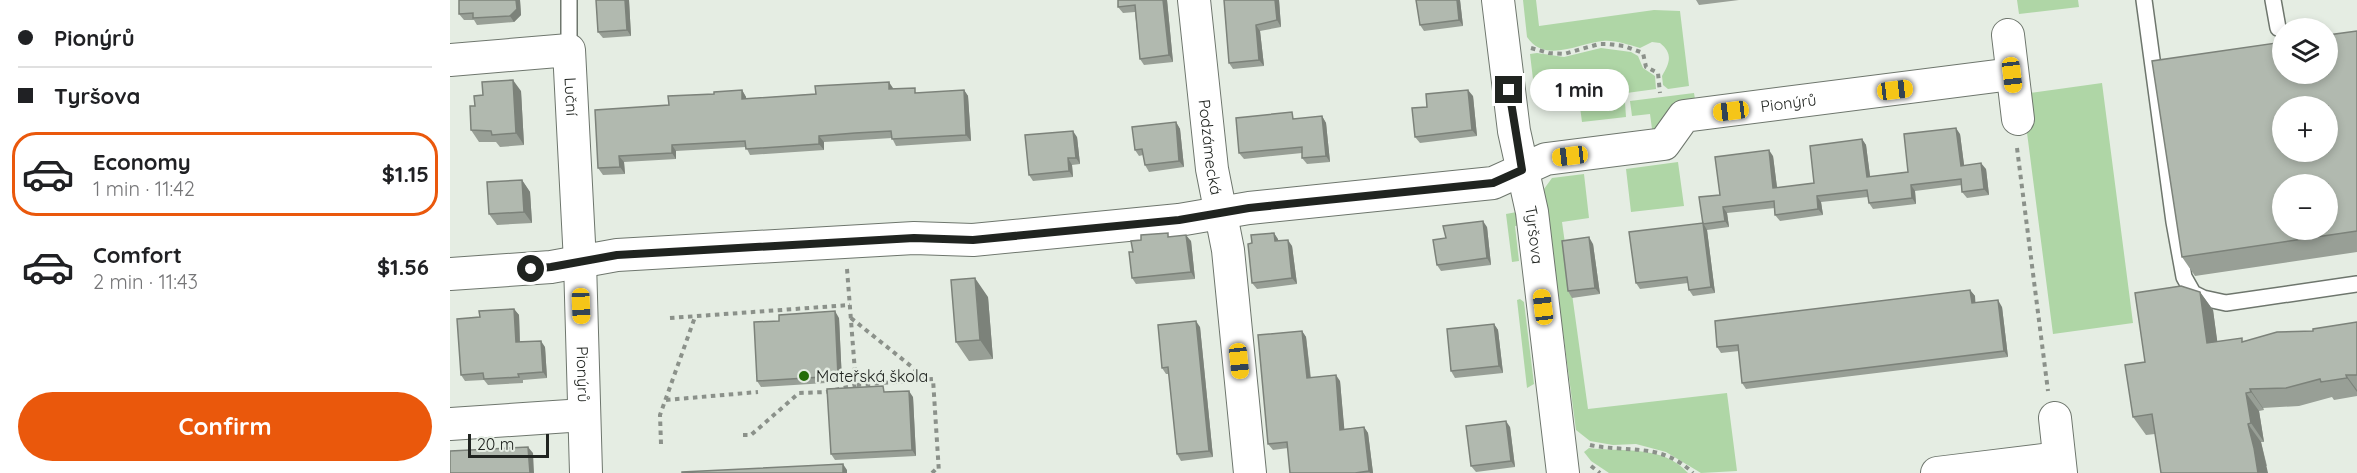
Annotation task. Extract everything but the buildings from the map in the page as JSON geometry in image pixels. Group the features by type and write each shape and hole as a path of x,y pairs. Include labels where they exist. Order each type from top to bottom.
{"street":[{"name":"Podzámecká","path":"1194,0 1212,169 1228,250 1250,473"},
{"name":"Tyršova","path":"1498,0 1514,131 1532,212 1563,473"},
{"path":"2008,34 2018,119"},
{"path":"450,60 569,51"},
{"name":"Luční","path":"569,51 580,262"},
{"name":"Pionýrů","path":"450,274 551,267 617,255 903,238 973,240 1179,220 1221,212 1493,183 1546,159 1664,144 1684,117 2012,75"},
{"name":"Pionýrů","path":"580,262 586,473"},
{"name":"Pionýrů","path":"450,424 584,415"},
{"path":"1937,473 2060,465 2055,418"}],"lane":[{"path":"569,0 569,51"},
{"path":"2144,0 2174,222 2184,277 2193,293 2203,298 2226,303 2357,284"},
{"path":"2273,0 2276,18"}],"path":[{"path":"1525,48 1564,54 1599,44 1631,48 1643,53 1646,67 1658,73 1660,93"},
{"path":"2018,119 2014,122 2015,134 2050,413 2055,418"},
{"path":"847,261 856,385"},
{"path":"670,318 850,305"},
{"path":"661,444 660,415 695,317"},
{"path":"851,318 927,379"},
{"path":"743,435 751,435 799,393 826,392 856,385 933,379 939,473"},
{"path":"666,400 758,392"},
{"path":"1583,443 1599,447 1630,447 1654,451 1678,462 1693,473"},
{"path":"932,473 938,466"}],"green space":[{"path":"1523,0 1536,0 1539,26 1654,10 1680,11 1689,86 1668,89 1663,85 1662,76 1669,55 1660,43 1652,42 1640,48 1603,41 1553,51 1534,45 1527,37"},
{"path":"2017,0 2078,0 2079,7 2019,14"},
{"path":"1601,48 1631,52 1638,56 1643,68 1655,76 1656,89 1546,104 1539,102 1535,96 1530,54 1564,57"},
{"path":"2102,83 2133,323 2053,334 2022,94"},
{"path":"1694,93 1695,99 1656,132 1652,129 1650,114 1632,116 1630,101"},
{"path":"1625,102 1626,117 1582,122 1580,107"},
{"path":"1678,162 1684,206 1631,212 1626,169"},
{"path":"1584,174 1589,218 1562,222 1588,409 1727,393 1737,471 1701,473 1666,452 1636,444 1613,445 1590,441 1576,430 1544,189 1552,178"},
{"path":"1522,211 1524,225 1515,226 1519,261 1512,262 1506,214"},
{"path":"1517,300 1524,302 1534,384 1527,388"},
{"path":"1589,448 1655,454 1678,464 1688,473 1609,473 1591,461 1584,452"}],"place":[{"name":"Mateřská škola","path":"804,376"}],"route":[{"path":"531,269 617,255 914,238 973,240 1179,220 1249,208 1493,183 1522,170 1509,90"}]}
